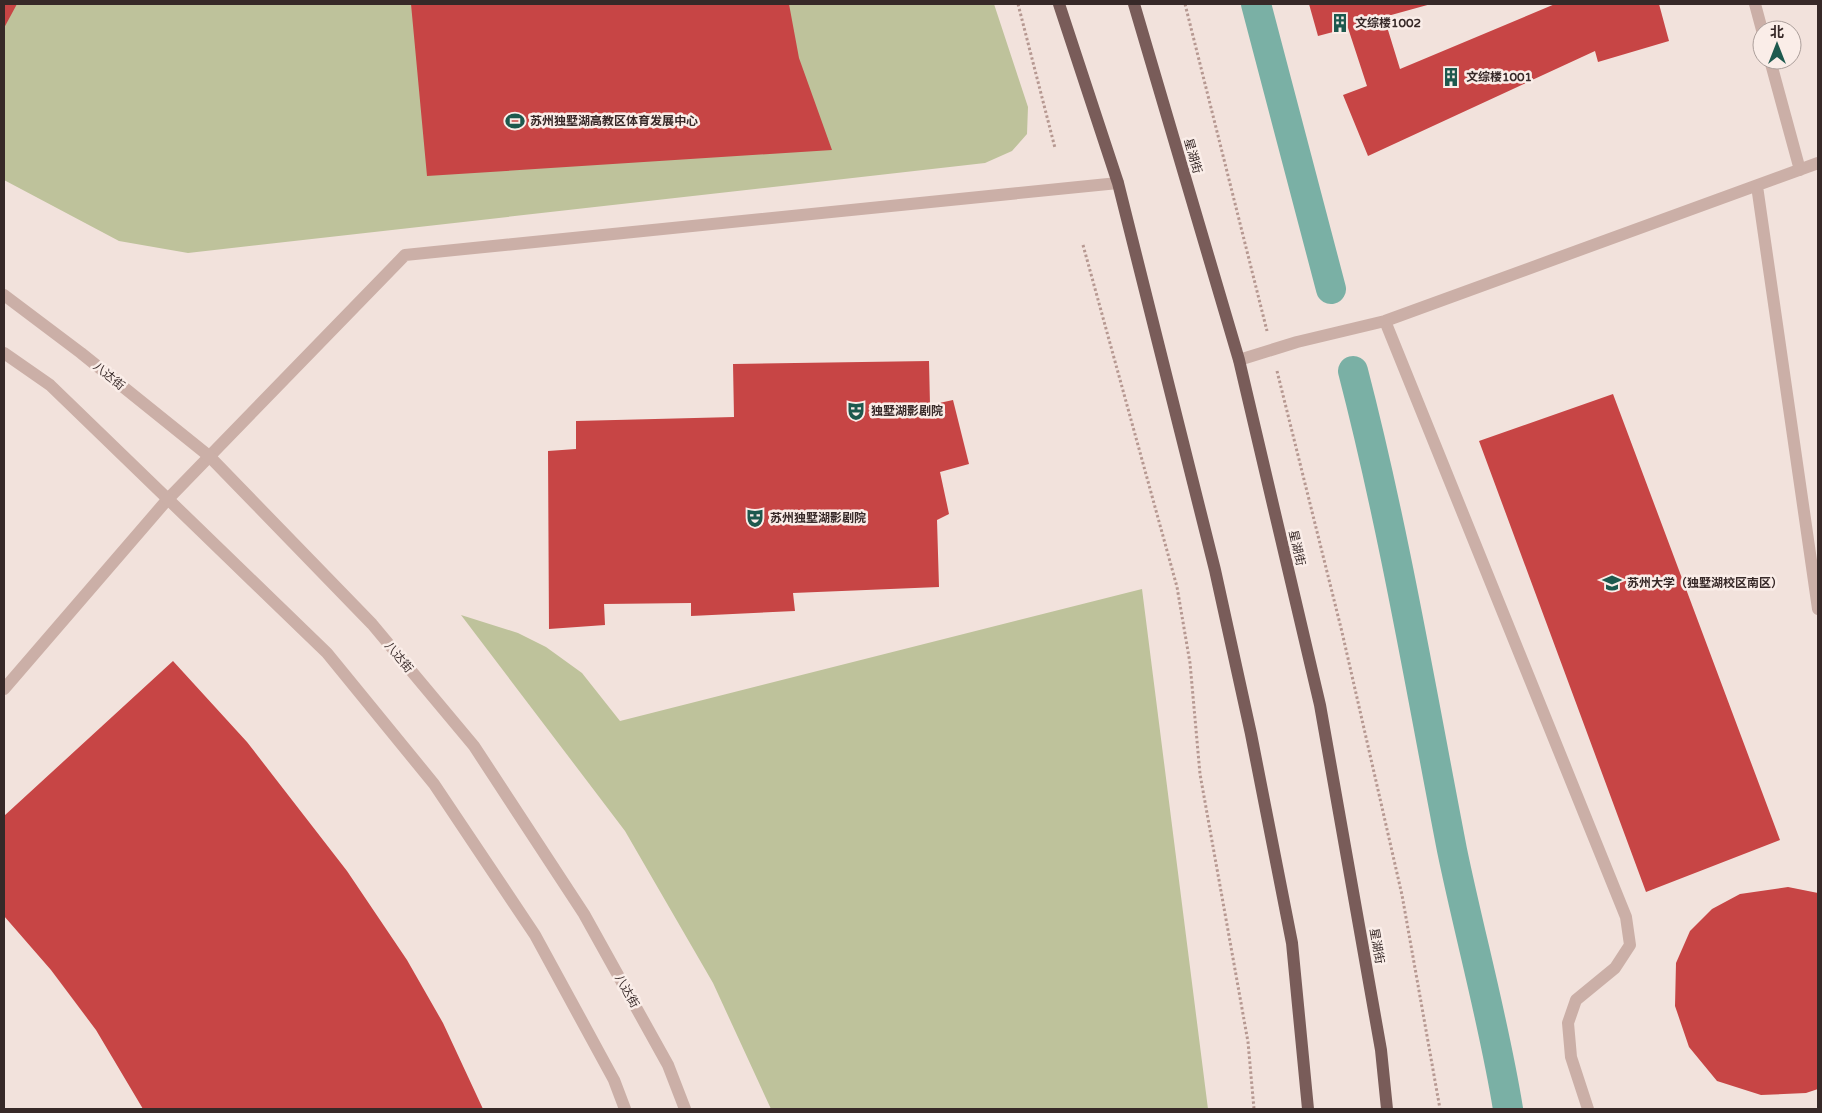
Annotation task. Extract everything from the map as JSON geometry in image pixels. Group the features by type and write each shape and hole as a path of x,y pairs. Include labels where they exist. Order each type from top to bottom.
{"main road":[{"path":"1059,4 1118,183 1215,570 1252,734 1292,943 1308,1109"},
{"name":"星湖街","path":"1134,4 1239,360 1320,705 1381,1050 1387,1109"}],"street":[{"path":"1755,4 1759,20"},
{"path":"1773,70 1800,170"},
{"path":"1239,360 1297,342 1385,321 1818,163"},
{"path":"4,689 167,500 404,255 1118,183"},
{"path":"1757,186 1818,609"},
{"name":"八达街","path":"4,295 81,353 209,456 372,624 474,746 584,914 668,1065 685,1109"},
{"path":"1385,321 1626,917 1630,944 1615,968 1576,1000 1568,1023 1571,1057 1588,1109"},
{"path":"4,353 50,385 327,653 434,784 535,935 614,1080 625,1109"}],"path":[{"path":"1018,4 1055,148"},
{"path":"1185,4 1268,334"},
{"path":"1083,245 1177,586 1190,663 1200,774 1248,1042 1254,1109"},
{"path":"1275,363 1342,632 1402,895 1440,1109"}],"green space":[{"name":"苏州独墅湖高教区体育发展中心","path":"4,4 994,4 1028,107 1027,134 1012,151 985,163 188,253 119,241 4,180"},
{"path":"1142,589 1208,1109 771,1109 713,983 625,831 461,615 518,633 546,647 582,673 620,721"}],"building":[{"path":"4,4 17,4 4,28"},
{"path":"411,4 789,4 799,58 832,150 427,176"},
{"name":"文综楼1001","path":"1309,4 1431,4 1384,17 1400,69 1555,4 1659,4 1669,41 1598,62 1595,51 1368,156 1343,95 1367,86 1348,28 1318,36"},
{"path":"929,361 930,405 953,400 969,464 940,472 949,514 937,520 939,587 793,593 795,611 691,616 691,603 604,604 605,625 549,629 548,451 576,449 576,421 734,417 733,364"},
{"path":"1613,394 1780,840 1646,892 1479,441"},
{"path":"173,661 247,742 347,871 407,960 443,1023 483,1109 143,1109 96,1030 51,970 4,916 4,816"},
{"path":"1788,887 1818,893 1818,1089 1806,1093 1761,1095 1717,1081 1689,1047 1675,1006 1676,963 1690,931 1712,909 1740,894"}],"waterway":[{"path":"1256,4 1331,289"},
{"path":"1353,371 1394,550 1452,850 1496,1044 1508,1109"}],"place":[{"name":"文综楼1002","path":"1340,23"},
{"name":"文综楼1001","path":"1451,77"},
{"name":"苏州独墅湖高教区体育发展中心","path":"515,121"},
{"name":"独墅湖影剧院","path":"856,411"},
{"name":"苏州独墅湖影剧院","path":"755,518"},
{"name":"苏州大学（独墅湖校区南区）","path":"1612,583"}]}
